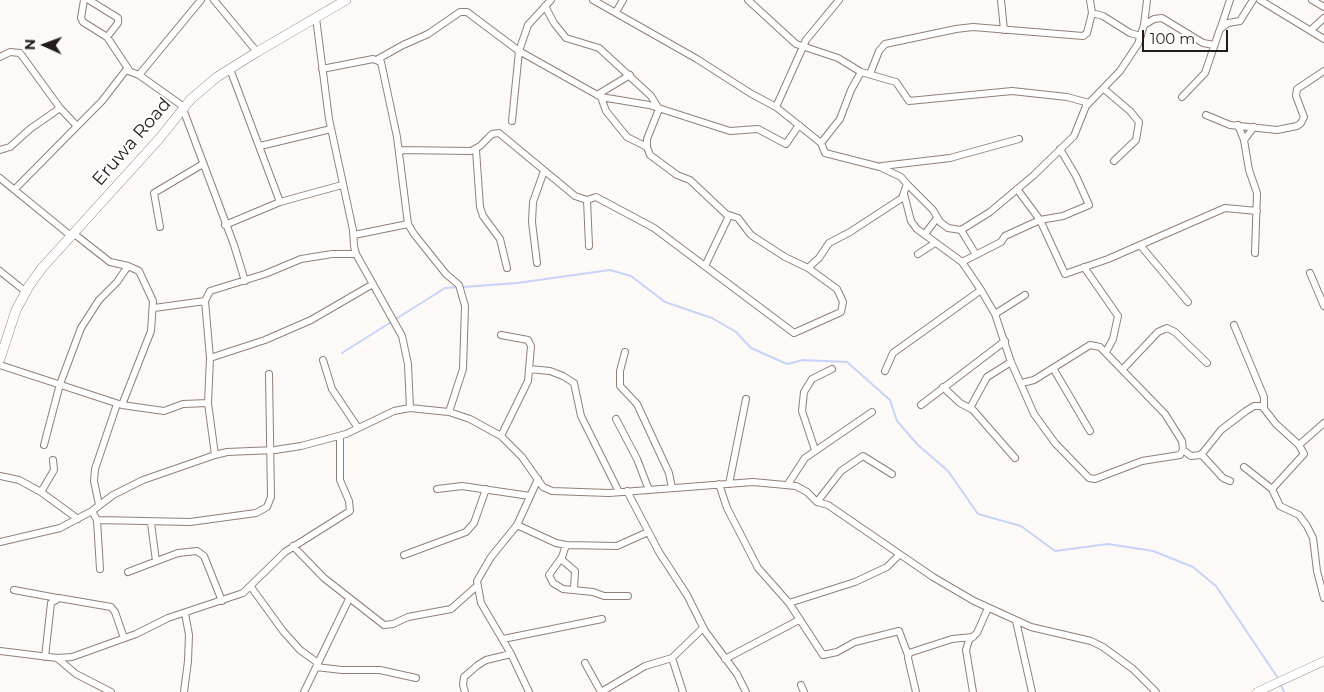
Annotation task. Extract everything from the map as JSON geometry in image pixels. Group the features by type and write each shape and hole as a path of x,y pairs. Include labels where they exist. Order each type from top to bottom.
{"main road":[{"name":"Eruwa Road","path":"0,359 16,310 42,268 200,91 230,69 344,0"}],"street":[{"path":"84,0 81,18 83,22 107,37 129,70 139,75 184,108 202,164 245,281"},
{"path":"89,0 118,18 118,23 107,37"},
{"path":"139,75 201,0"},
{"path":"214,0 257,52"},
{"path":"593,0 776,107 821,143 822,149 830,156 880,167 901,177 933,210 944,226 961,230 990,212 1017,189 1060,149 1078,129 1084,108 1125,65 1141,36 1147,0"},
{"path":"616,12 623,0"},
{"path":"748,0 788,39 802,47 838,58 861,72 896,82 909,101 1012,91 1066,97 1089,102"},
{"path":"776,107 802,47 840,0"},
{"path":"1001,0 1004,30"},
{"path":"870,74 879,51 889,42 956,29 973,27 1079,37 1087,33 1092,13 1090,0"},
{"path":"1182,97 1205,73 1230,0"},
{"path":"1220,29 1228,23 1240,21 1253,0"},
{"path":"1260,0 1324,38"},
{"path":"1312,0 1324,7"},
{"path":"512,121 519,51 528,25 548,2"},
{"path":"548,2 554,22 566,38 599,48 646,89 659,109"},
{"path":"322,69 378,60 403,45 428,34 463,11 467,12 519,51 599,96 659,109 730,131 758,129 786,144 798,125"},
{"path":"1092,13 1103,16 1130,33 1141,36"},
{"path":"316,18 331,129 354,235 356,254 402,336 408,364 410,408"},
{"path":"1144,25 1154,19 1162,18 1203,43 1214,46"},
{"path":"1312,30 1324,18"},
{"path":"0,57 10,52 20,53 60,108 77,126"},
{"path":"378,60 383,70 399,150 408,224 446,274 458,284 465,306 464,356 461,380 449,412"},
{"path":"230,69 280,202"},
{"path":"15,189 102,100 124,72 129,70"},
{"path":"1206,115 1238,126 1283,130 1302,123 1304,117 1296,96 1297,89 1324,71"},
{"path":"821,143 840,119 851,90 861,72"},
{"path":"599,96 630,75"},
{"path":"1104,89 1130,111 1139,122 1136,140 1114,161"},
{"path":"599,96 606,111 627,137 642,146 646,146"},
{"path":"0,150 10,147 30,129 60,108"},
{"path":"659,109 647,138 646,146 656,160 677,175 690,180 729,216 705,266"},
{"path":"1238,126 1244,140 1249,170 1257,193 1255,253"},
{"path":"1244,140 1254,127"},
{"path":"260,146 331,129"},
{"path":"399,150 476,150 492,134 499,133 575,196 587,200 596,197 654,228 797,334 807,327 838,314 843,307 837,289 808,268 785,257 751,235 738,218 726,214"},
{"path":"880,167 950,158 1019,139"},
{"path":"962,262 1001,242 1004,236 1040,220 1063,216 1089,205 1076,176 1060,149"},
{"path":"476,150 480,207 483,216 500,239 507,268"},
{"path":"160,226 154,193 202,164"},
{"path":"538,263 532,222 533,202 544,171"},
{"path":"0,178 110,262 128,266 138,271 151,296 154,308 151,332 119,404 95,469 95,491 99,505"},
{"path":"907,184 904,194 913,224 935,243 962,262 981,290 995,314 1011,362 1022,383 1034,414 1054,444 1092,479 1142,461 1180,454 1183,450"},
{"path":"225,226 280,202 342,185"},
{"path":"1017,189 1040,220 1064,272 1068,273 1140,246 1225,208 1256,211"},
{"path":"808,268 819,258 828,243 857,228 904,194"},
{"path":"587,200 589,246"},
{"path":"925,234 937,218"},
{"path":"354,235 408,224"},
{"path":"961,230 975,254"},
{"path":"918,254 935,243"},
{"path":"1140,246 1188,302"},
{"path":"215,455 208,403 210,358 205,301 210,291 245,281 302,258 332,254 356,254"},
{"path":"44,445 60,384 82,328 99,300 118,282 128,266"},
{"path":"1084,267 1118,316 1113,339 1106,352"},
{"path":"0,271 26,292"},
{"path":"1310,273 1324,306"},
{"path":"210,358 265,340 311,320 373,284"},
{"path":"885,371 893,353 960,307 981,290"},
{"path":"995,314 1025,295"},
{"path":"154,308 205,301"},
{"path":"1234,326 1264,397 1264,407 1276,424 1304,451 1302,458 1272,489"},
{"path":"1123,369 1158,332 1167,328 1175,332 1207,363"},
{"path":"501,335 530,342 528,382 501,436"},
{"path":"921,405 1005,341"},
{"path":"1022,383 1034,380 1090,345 1100,347 1165,414 1182,441 1183,450 1191,456 1201,454 1221,430 1246,411 1254,406 1264,407"},
{"path":"625,352 620,371 620,386 637,404 669,473 672,488"},
{"path":"323,360 332,388 358,428"},
{"path":"970,408 987,377 1011,362"},
{"path":"0,365 119,404 164,411 183,404 208,403"},
{"path":"1053,368 1090,430"},
{"path":"529,369 550,371 563,376 574,384 581,416 619,492"},
{"path":"815,450 802,411 804,392 812,379 832,369"},
{"path":"97,520 200,522 262,511 267,507 271,497 269,374"},
{"path":"943,387 960,403 970,408 1015,458"},
{"path":"729,484 746,400"},
{"path":"0,542 39,535 78,519 143,480 215,455 238,451 271,450 301,446 340,436 394,411 410,408 449,412 470,419 501,436 510,443 547,490 560,493 619,492 754,482 788,484 807,492 817,502 828,505 932,577 988,608 1031,627 1091,641 1103,647 1133,669 1156,692"},
{"path":"788,484 805,458 872,412"},
{"path":"616,418 637,459 649,490"},
{"path":"1299,445 1324,424"},
{"path":"0,651 57,658 72,657 124,638 168,618 222,601 251,587 294,546 350,512 349,501 340,480 340,436"},
{"path":"1201,454 1223,478 1230,481"},
{"path":"817,502 841,471 863,456 892,474"},
{"path":"41,492 54,470 53,460"},
{"path":"1244,467 1272,489 1280,506 1300,515 1307,526 1313,538 1324,596"},
{"path":"0,476 19,480 41,492 78,519"},
{"path":"529,692 511,654 481,603 476,581 491,557 517,525 538,479"},
{"path":"719,484 728,508 758,568 789,603 823,655 837,652 855,642 899,631 908,655 916,692"},
{"path":"437,489 450,486 530,496"},
{"path":"404,555 466,532 474,523 486,489"},
{"path":"628,491 648,532 687,595 703,628 737,674 746,692"},
{"path":"92,511 97,520 100,569"},
{"path":"152,522 156,560"},
{"path":"517,525 556,543 566,545 617,546 648,532"},
{"path":"566,545 561,559 552,570 550,580 556,586 604,596 628,596"},
{"path":"294,546 324,578 384,625 389,625 408,616 451,609 477,586"},
{"path":"128,572 156,560 192,550 201,553 222,601"},
{"path":"789,603 855,582 887,567 899,554"},
{"path":"561,559 575,571 574,590"},
{"path":"251,587 283,631 317,665 342,670 380,670 416,678"},
{"path":"14,590 111,608 115,612 124,638"},
{"path":"45,657 51,603 59,598"},
{"path":"304,692 349,599"},
{"path":"973,692 966,656 967,645 988,608"},
{"path":"184,692 188,661 185,613"},
{"path":"502,639 602,619"},
{"path":"725,659 799,620"},
{"path":"1016,620 1032,692"},
{"path":"585,663 601,692 645,666 672,658 703,628"},
{"path":"908,655 920,648 952,639 973,637"},
{"path":"465,692 464,678 482,662 511,654"},
{"path":"57,658 76,674 106,691"},
{"path":"672,658 683,692"},
{"path":"1257,692 1324,661"}],"waterway":[{"path":"463,287 517,283 610,270 631,276 665,302 712,318 736,332 751,348 787,364 803,360 847,362 890,400 897,421 918,445 948,471 978,514 1021,526 1055,551 1108,544 1153,551 1193,567 1216,586 1278,678"},
{"path":"342,353 445,288 458,287"},
{"path":"1281,685 1284,692"}]}
